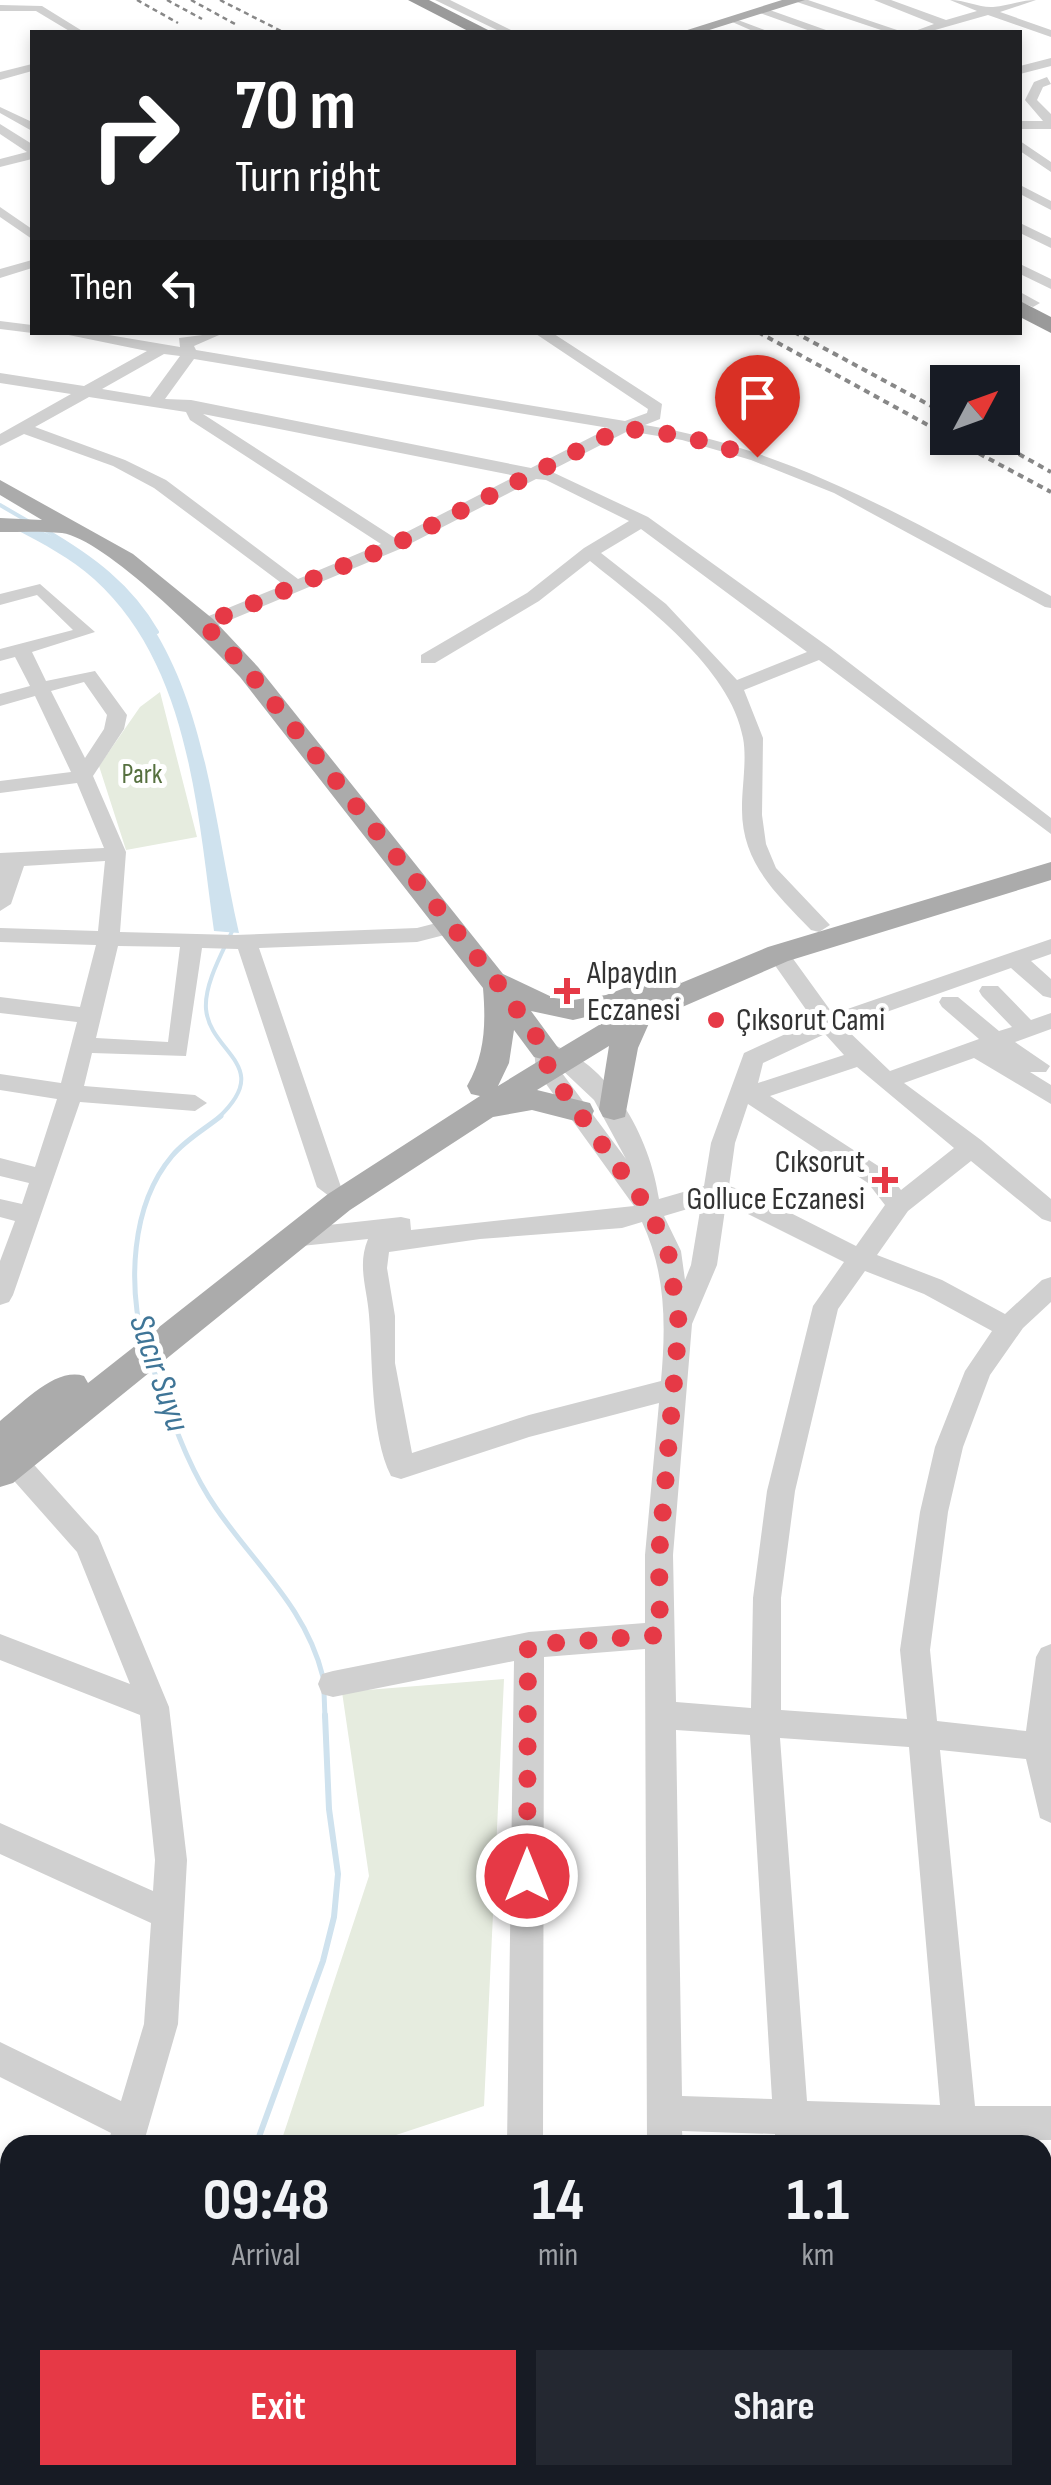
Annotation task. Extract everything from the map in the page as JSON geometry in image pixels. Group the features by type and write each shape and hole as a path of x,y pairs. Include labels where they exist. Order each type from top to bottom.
{"highway":[{"path":"410,4 451,30"},
{"path":"410,4 478,30"},
{"path":"1024,302 1051,326"},
{"path":"1022,324 1051,341"}],"main road":[{"path":"696,30 797,0"},
{"path":"0,486 125,558 204,624 249,672 497,982 553,1060"},
{"path":"8,524 25,518 29,503"},
{"path":"8,524 68,528"},
{"path":"497,982 538,1003 564,1010 600,1004 818,925 1051,848"},
{"path":"3,1455 102,1388 166,1325 329,1187 482,1097 725,974 1051,870"},
{"path":"3,1455 117,1351 166,1325 292,1238 482,1097 493,1072 500,1020 497,982"},
{"path":"553,1060 658,986"},
{"path":"614,1110 619,1055 626,1033 640,1014"},
{"path":"482,1097 532,1099 579,1111"}],"street":[{"path":"0,8 8,0"},
{"path":"26,0 75,30"},
{"path":"441,0 505,30"},
{"path":"797,0 890,30"},
{"path":"880,0 963,30"},
{"path":"956,0 1051,34"},
{"path":"924,30 1033,0 1051,6"},
{"path":"0,8 38,8"},
{"path":"0,8 32,13 59,30"},
{"path":"761,10 816,30"},
{"path":"734,19 759,30"},
{"path":"1022,52 1049,62"},
{"path":"1022,70 1049,62"},
{"path":"0,76 30,68"},
{"path":"1022,72 1049,82"},
{"path":"1049,82 1038,85 1026,100 1051,123"},
{"path":"1,110 18,106"},
{"path":"1,110 30,127"},
{"path":"1022,126 1051,123"},
{"path":"5,132 30,128"},
{"path":"5,132 30,151"},
{"path":"1022,146 1051,168"},
{"path":"0,163 30,153"},
{"path":"1022,190 1051,206"},
{"path":"3,217 30,214"},
{"path":"3,217 30,234"},
{"path":"1022,229 1047,239"},
{"path":"1022,245 1047,239"},
{"path":"0,274 30,265"},
{"path":"1022,269 1051,285"},
{"path":"0,326 30,329"},
{"path":"101,335 167,340 189,348 684,436 757,457"},
{"path":"156,400 189,348 213,335"},
{"path":"545,335 702,434 840,489 1051,603"},
{"path":"0,440 90,390 167,340"},
{"path":"0,378 190,405 534,476 550,476 570,484 642,521 822,652 1051,828"},
{"path":"190,405 196,417 394,545"},
{"path":"204,624 394,545 622,428 654,416 656,407"},
{"path":"22,428 119,463 160,484 294,584"},
{"path":"622,428 750,464 826,495 1051,620"},
{"path":"428,659 534,597 590,552 642,521"},
{"path":"590,552 660,608 734,688 754,738 752,814 756,844 767,871 818,925"},
{"path":"0,600 40,589 86,632 10,652 41,690 116,852 108,941 70,1093 30,1215 3,1278"},
{"path":"734,688 822,652"},
{"path":"0,700 88,675 116,716 114,729 83,776 0,787"},
{"path":"0,904 8,859 90,857 116,852"},
{"path":"0,935 108,941 221,941 418,935 452,926"},
{"path":"82,1045 178,1050 221,941"},
{"path":"221,941 329,1187"},
{"path":"679,1324 704,1264 723,1143 744,1096 752,1059 828,1024 1039,953 1051,991"},
{"path":"778,954 828,1024 889,1080 1051,1214"},
{"path":"990,992 1042,1028"},
{"path":"950,1002 987,1046 1051,1096"},
{"path":"0,1006 89,1016"},
{"path":"889,1080 1042,1028"},
{"path":"987,1046 1038,1066"},
{"path":"744,1096 864,1057"},
{"path":"553,1060 614,1110 646,1178 648,1208"},
{"path":"553,1060 579,1111 648,1208 668,1251 679,1324 659,1555 664,2129 955,2134 1051,2123"},
{"path":"0,1082 70,1093 196,1104"},
{"path":"744,1096 877,1177 899,1205"},
{"path":"792,2131 766,1722 766,1598 781,1491 826,1306 899,1205 973,1146"},
{"path":"0,1166 43,1178"},
{"path":"674,1388 529,1426 401,1468 382,1364 382,1316 374,1268 378,1244 622,1218 716,1191 744,1200 858,1258 932,1287 1009,1328"},
{"path":"0,1208 30,1215"},
{"path":"292,1238 467,1219 488,1219 515,1227"},
{"path":"955,2134 960,2100 915,1650 934,1512 950,1447 978,1372 1009,1328 1051,1287"},
{"path":"0,2059 129,2135 161,2024 171,1860 154,1707 88,1545 3,1455"},
{"path":"333,1684 528,1645 660,1635"},
{"path":"525,2135 528,1645"},
{"path":"0,1646 154,1707"},
{"path":"1051,1658 1045,1747 1051,1808"},
{"path":"660,1715 1045,1747"},
{"path":"0,1838 168,1914"}],"green space":[{"name":"Park","path":"160,692 197,837 126,850 99,766 140,707"},
{"path":"504,1679 484,2106 396,2135 283,2135 369,1876 342,1692"}],"water":[{"path":"35,528 91,560 133,600 165,648 187,700 204,757 239,933 214,931 184,742 151,654 126,614 94,579 17,530"}],"waterway":[{"name":"Sacır Suyu","path":"0,505 31,523"},
{"path":"45,530 108,574 135,600 157,632"},
{"path":"218,1118 234,1100 241,1085 240,1072 210,1024 206,999 234,927"},
{"name":"Sacır Suyu","path":"144,1346 135,1273 140,1222 148,1198 172,1156 221,1116"},
{"name":"Sacır Suyu","path":"152,1366 205,1492 292,1608 305,1629 323,1677"},
{"name":"Sacır Suyu","path":"324,1692 325,1718"},
{"name":"Sacır Suyu","path":"260,2135 323,1961 334,1917 338,1874 329,1809 325,1715"}],"railway":[{"path":"137,0 178,23"},
{"path":"167,0 202,19"},
{"path":"191,0 235,24"},
{"path":"220,0 279,30"},
{"path":"763,335 930,426"},
{"path":"800,335 930,405"},
{"path":"982,455 1051,492"},
{"path":"1020,455 1051,472"}],"place":[{"name":"Alpaydın Eczanesi","path":"567,991"},
{"name":"Çıksorut Cami","path":"716,1020"},
{"name":"Cıksorut Golluce Eczanesi","path":"885,1180"}],"route":[{"path":"527,1876 528,1645 660,1635 659,1555 679,1324 668,1251 648,1208 548,1070 546,1050 497,982 249,672 204,624 394,545 622,428 684,436 757,457"}]}
